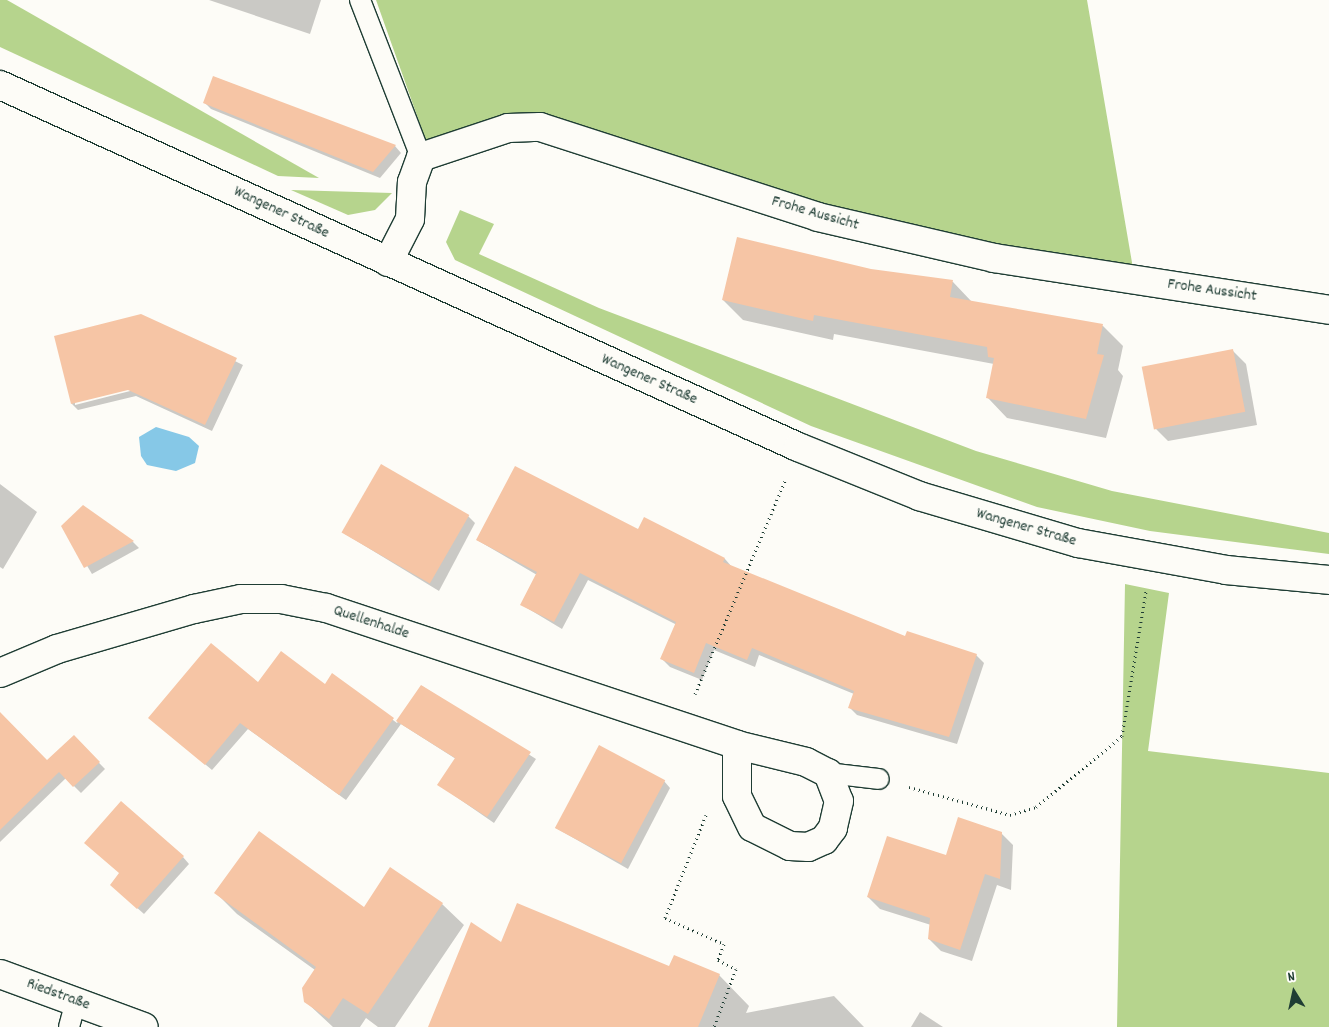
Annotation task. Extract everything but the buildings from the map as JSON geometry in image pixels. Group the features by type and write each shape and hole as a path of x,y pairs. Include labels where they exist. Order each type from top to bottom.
{"street":[{"name":"Wangener Straße","path":"0,85 798,448 996,520 1150,558 1329,580"},
{"name":"Frohe Aussicht","path":"421,156 508,128 540,127 818,217 966,252 1329,310"},
{"path":"388,262 410,219 412,182 421,156"},
{"name":"Quellenhalde","path":"0,673 56,649 194,609 241,599 282,599 326,608 683,724 737,745 792,757 828,773"},
{"path":"737,745 735,781 752,827 790,846 808,847 824,840 833,828 839,801 828,773"},
{"name":"Riedstraße","path":"0,974 72,1014 144,1027"}],"lane":[{"path":"360,0 421,156"},
{"path":"828,773 879,779"}],"path":[{"path":"683,724 798,448"},
{"path":"879,779 1010,815 1036,807 1122,736 1150,558"},
{"path":"707,811 665,918 724,944 718,960 736,968 714,1027"}],"green space":[{"path":"0,0 7,0 319,178 278,176 0,47"},
{"path":"376,0 1087,0 1135,280 994,258 540,127 426,141"},
{"path":"291,190 392,193 375,210 348,215"},
{"path":"460,210 494,224 479,254 599,308 976,451 1112,491 1329,533 1329,554 1150,531 1037,507 811,426 455,260 446,242"},
{"path":"1125,584 1169,593 1148,751 1329,773 1329,1027 1117,1027"}],"water":[{"path":"156,427 189,437 199,446 195,463 176,471 147,465 141,456 139,437"}]}
